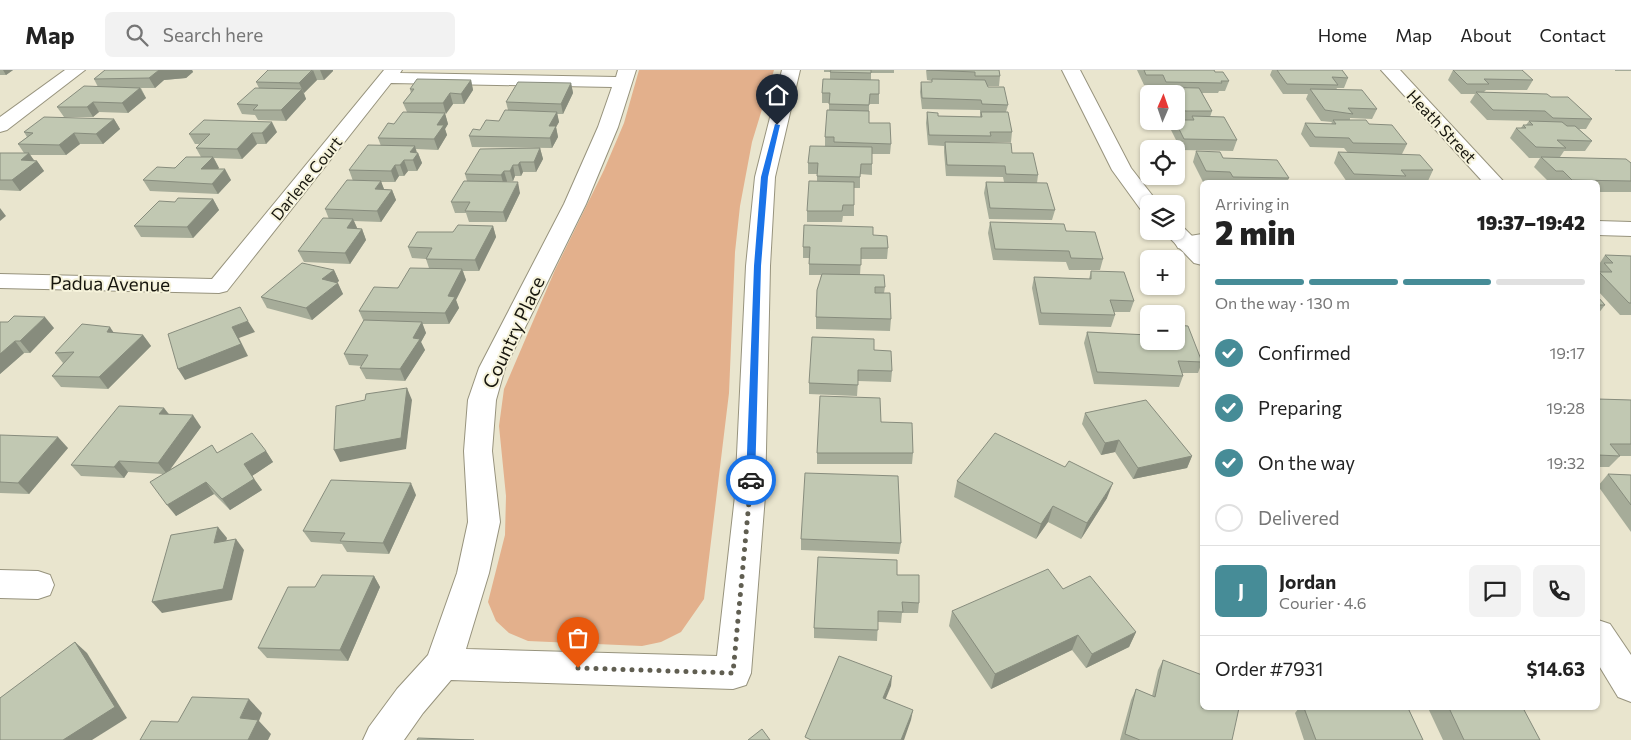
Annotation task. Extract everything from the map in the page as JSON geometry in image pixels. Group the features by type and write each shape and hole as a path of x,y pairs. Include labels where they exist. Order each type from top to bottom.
{"street":[{"path":"0,126 76,70"},
{"path":"443,664 733,673 750,496 758,266 764,177 791,70"},
{"path":"1071,70 1122,170 1141,195"},
{"name":"Heath Street","path":"1390,70 1492,180"},
{"path":"390,74 625,76"},
{"name":"Darlene Court","path":"219,286 390,74"},
{"name":"Country Place","path":"382,740 410,701 443,664 473,572 484,522 478,451 482,400 492,368 575,204 608,127 625,76"},
{"path":"1600,228 1631,229"},
{"name":"Padua Avenue","path":"0,281 219,286"},
{"path":"0,584 38,585"},
{"path":"1600,638 1631,685"}],"shaded area":[{"path":"639,70 774,70 752,142 740,206 735,252 729,393 704,599 681,632 661,642 642,646 528,641 509,633 496,621 488,602 505,535 506,496 499,426 504,389 555,270 604,170 624,123"}],"building":[{"path":"105,70 159,70 149,78 94,79"},
{"path":"268,70 312,70 299,83 256,82"},
{"path":"831,70 871,70 871,73 830,72"},
{"path":"927,70 999,70 1000,76 975,76 975,72"},
{"path":"1144,70 1214,70 1215,72 1223,72 1229,81 1221,81 1222,83 1166,82 1163,75 1146,75"},
{"path":"1277,70 1342,70 1348,78 1332,77 1338,85 1287,84"},
{"path":"1453,70 1522,70 1533,80 1484,79 1489,84 1467,84"},
{"path":"417,79 471,80 461,94 450,93 443,103 403,103 414,89 410,89"},
{"path":"823,79 879,80 879,94 870,94 869,105 829,104 830,93 822,93"},
{"path":"932,79 985,80 988,87 1004,87 1008,105 982,104 981,100 922,98 921,82 932,82"},
{"path":"518,82 571,83 561,104 506,102"},
{"path":"84,86 140,88 122,103 93,102 87,107 57,107"},
{"path":"255,88 302,89 281,110 253,110 258,105 237,104"},
{"path":"1185,88 1199,88 1212,111 1185,111"},
{"path":"1310,89 1362,90 1377,109 1348,108 1353,114 1325,110"},
{"path":"1476,92 1547,94 1551,97 1568,97 1592,119 1553,118 1545,111 1493,110"},
{"path":"505,110 557,112 549,126 556,126 550,138 469,136 473,129 480,130 486,120 499,121"},
{"path":"827,110 869,111 869,123 890,123 891,144 834,142 834,137 825,137"},
{"path":"403,112 445,113 437,125 444,125 434,139 378,138 388,123 394,124"},
{"path":"927,112 938,113 938,116 982,117 981,112 1008,112 1012,132 990,132 991,136 929,135"},
{"path":"1192,116 1224,117 1237,140 1184,139 1180,130 1185,130 1185,120 1194,120"},
{"path":"44,117 114,119 96,134 74,133 59,145 18,144 33,133 24,132"},
{"path":"204,120 272,122 262,133 252,133 237,149 196,148 210,134 189,134"},
{"path":"1333,120 1366,120 1369,124 1392,125 1407,144 1353,143 1349,138 1315,137 1305,123 1336,124"},
{"path":"1529,121 1562,122 1567,126 1575,126 1592,141 1557,140 1566,148 1536,147 1516,128 1526,128 1523,125 1533,125"},
{"path":"945,142 1011,143 1012,153 1033,153 1038,175 1006,174 1005,166 947,165"},
{"path":"368,145 415,146 410,152 418,153 413,160 404,160 400,165 395,165 391,171 349,170"},
{"path":"810,146 872,147 872,164 861,164 860,177 817,176 818,163 808,163"},
{"path":"540,148 534,162 520,162 518,165 513,165 510,171 504,171 501,175 465,174 480,149"},
{"path":"1196,151 1220,152 1223,158 1277,160 1289,178 1233,177 1230,172 1206,171"},
{"path":"1338,152 1420,155 1433,170 1401,170 1406,176 1354,174"},
{"path":"0,153 29,153 21,160 37,161 12,180 0,180"},
{"path":"186,157 213,157 201,169 225,169 212,184 143,180 157,167 175,168"},
{"path":"1541,157 1626,159 1631,163 1631,181 1572,180 1563,171 1556,171"},
{"path":"347,180 381,181 375,189 392,190 377,211 325,209"},
{"path":"464,181 518,182 503,212 465,211 470,202 451,202"},
{"path":"809,181 854,182 854,205 843,205 842,211 807,211"},
{"path":"986,182 1047,183 1055,210 990,208"},
{"path":"178,198 213,199 187,227 134,226 159,201 175,202"},
{"path":"323,218 353,219 347,228 362,229 345,253 298,251"},
{"path":"990,222 1064,224 1066,231 1095,232 1103,259 1071,258 1069,251 995,249"},
{"path":"458,225 493,226 475,260 426,259 432,248 408,247 417,232 453,232"},
{"path":"804,225 873,227 873,235 887,236 888,248 861,248 861,265 809,264 810,247 803,247"},
{"path":"1605,255 1631,256 1631,303 1600,273 1612,272 1604,263 1613,263"},
{"path":"302,263 334,270 322,279 338,283 306,308 261,297"},
{"path":"410,268 462,269 448,296 455,297 445,313 359,311 374,287 398,288"},
{"path":"1091,271 1124,272 1134,301 1110,300 1115,315 1041,313 1034,277 1091,279"},
{"path":"822,274 884,275 885,287 875,287 875,293 890,293 891,319 816,317 817,290"},
{"path":"240,307 248,321 232,327 241,344 178,369 168,334"},
{"path":"14,316 45,317 20,341 15,341 0,354 0,322 8,322"},
{"path":"364,320 422,322 413,338 420,339 400,369 360,368 368,355 344,354"},
{"path":"82,324 110,327 107,332 143,335 99,377 52,376 74,352 55,353"},
{"path":"1185,326 1188,326 1200,357 1200,362 1178,361 1183,376 1097,372 1087,332 1140,335 1140,350 1185,350"},
{"path":"812,337 874,339 874,350 891,351 892,371 858,370 858,385 809,383"},
{"path":"407,388 401,438 334,450 336,406 365,400 366,394"},
{"path":"820,396 880,398 881,422 912,423 913,453 817,453"},
{"path":"1600,399 1631,400 1631,444 1610,444 1620,456 1600,455"},
{"path":"1146,400 1192,456 1138,468 1119,440 1105,443 1085,413"},
{"path":"119,406 164,408 159,414 193,415 158,463 119,461 114,467 71,465"},
{"path":"252,433 266,451 244,464 254,479 222,499 206,482 167,505 150,482 212,445 217,453"},
{"path":"995,433 1065,467 1069,461 1113,483 1087,523 1053,506 1041,524 957,481"},
{"path":"0,435 58,437 18,483 0,482"},
{"path":"805,473 898,476 901,543 801,539"},
{"path":"1608,474 1631,475 1631,505"},
{"path":"331,480 411,483 383,543 340,541 345,533 303,531"},
{"path":"218,527 214,543 236,539 223,589 152,602 171,535"},
{"path":"818,557 897,560 897,575 919,575 919,603 902,602 903,612 878,611 878,630 814,628"},
{"path":"1048,569 1063,589 1090,576 1136,632 1092,654 1078,635 995,674 952,611"},
{"path":"322,575 374,576 340,650 258,648 288,587 315,587"},
{"path":"75,642 115,707 63,740 0,740 0,698"},
{"path":"839,656 892,676 883,698 913,710 901,740 811,740 805,737"},
{"path":"1163,660 1200,674 1200,710 1239,710 1232,740 1140,740 1125,734 1136,689 1155,697"},
{"path":"192,697 249,699 240,718 258,720 248,740 140,740 151,721 178,722"},
{"path":"1305,710 1409,710 1423,740 1316,740"},
{"path":"1450,710 1524,710 1540,740 1464,740"},
{"path":"762,729 770,740 748,740"},
{"path":"418,738 474,740 417,740"}],"way so far":[{"path":"578,668 733,673 751,480"}],"route":[{"path":"751,480 758,266 764,177 777,125"}]}
